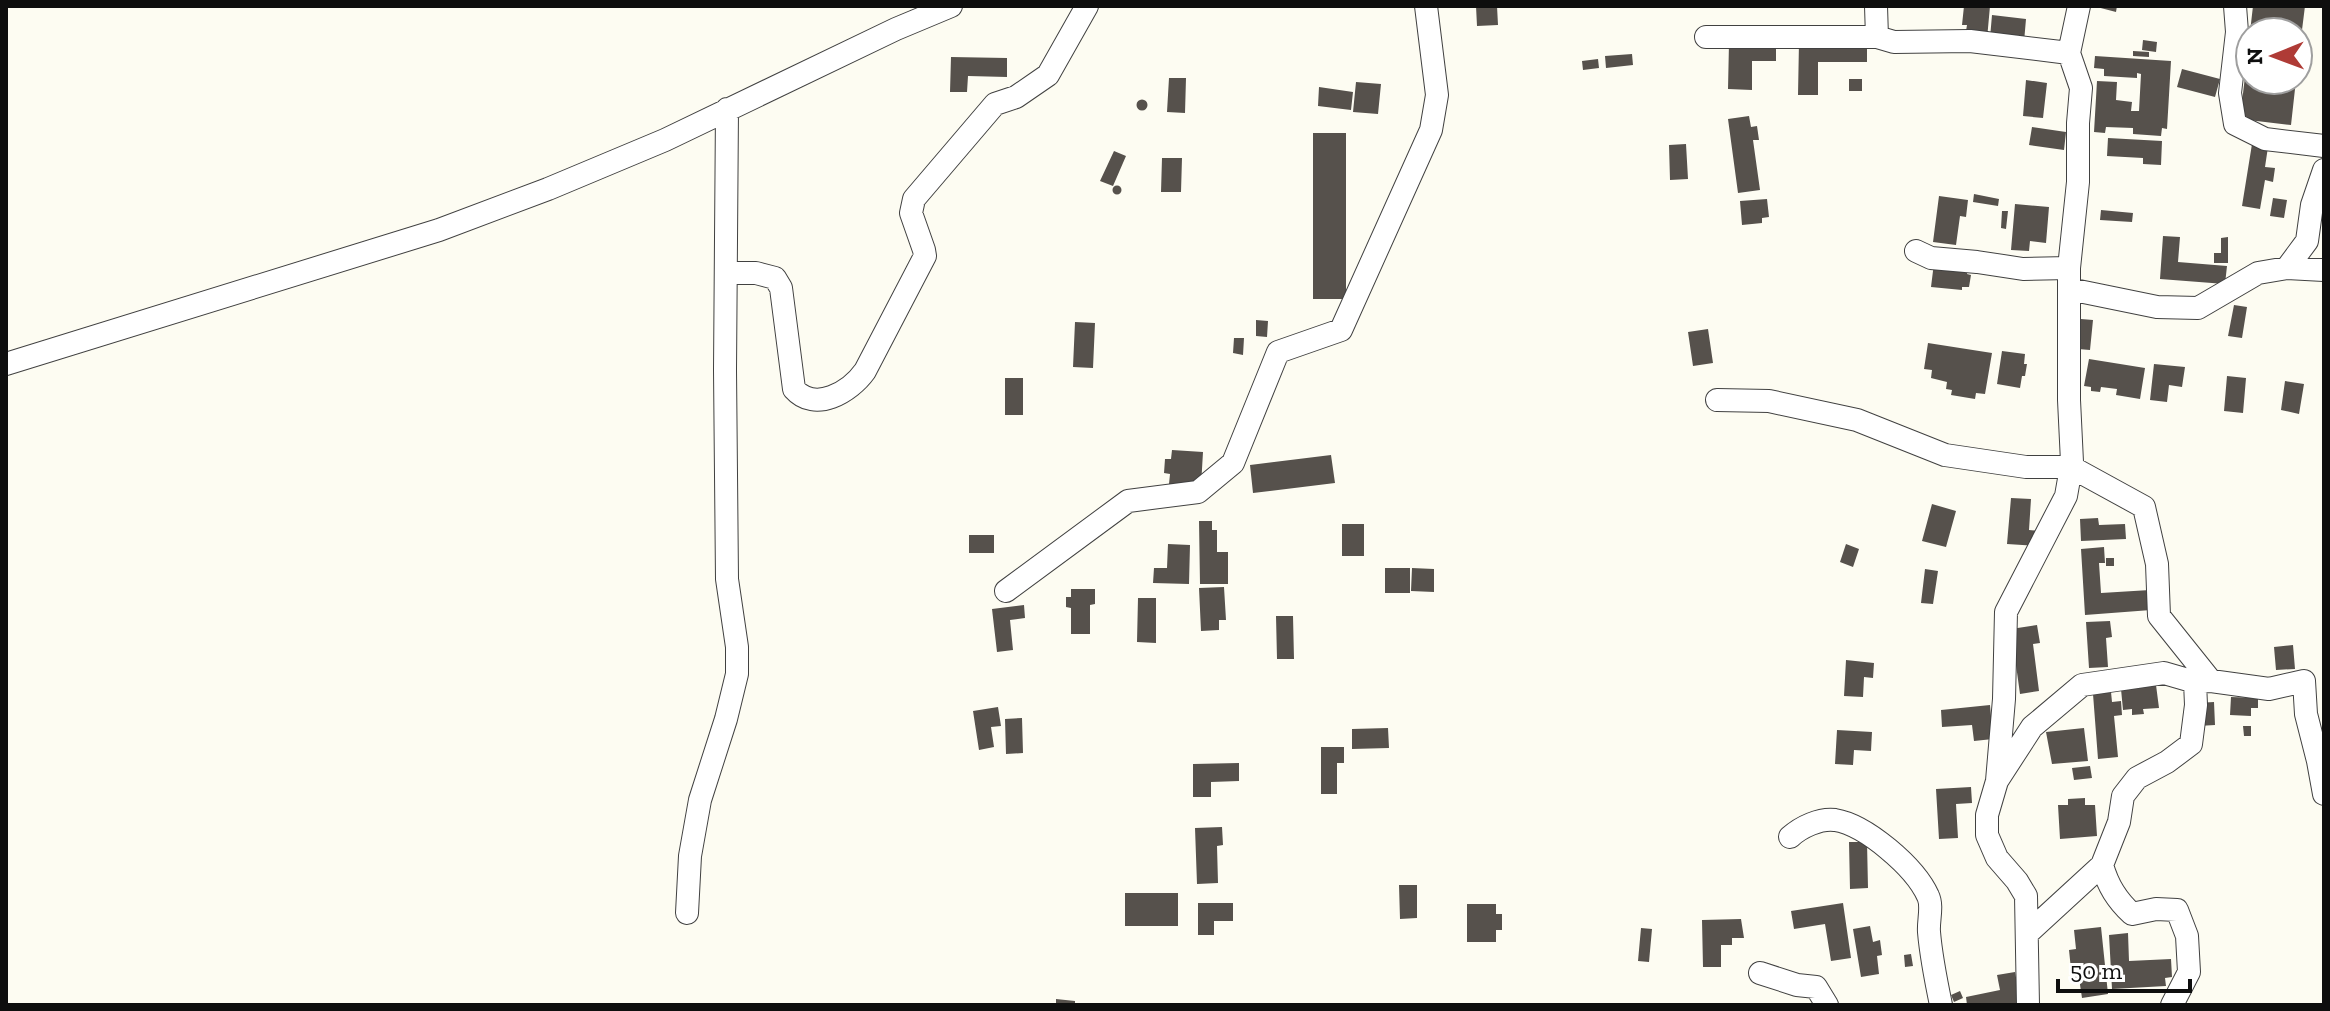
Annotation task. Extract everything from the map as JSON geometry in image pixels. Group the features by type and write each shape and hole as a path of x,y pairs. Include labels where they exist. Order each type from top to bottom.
{"street":[{"path":"6,364 439,230 548,189 665,140 896,29 951,6"},
{"path":"726,273 756,273 775,278 781,288 794,389 800,396 809,400 823,399 845,392 865,371 925,256 911,213 914,199 995,104 1016,97 1048,75 1087,6"},
{"path":"1006,591 1128,501 1198,492 1233,463 1278,352 1341,330 1431,130 1437,95 1426,6"},
{"path":"1876,6 1877,37"},
{"path":"2028,1005 2026,896 1997,858 1987,835 1987,815 1997,781 2004,699 2006,612 2066,496 2071,467 2069,278 2078,182 2081,88 2069,53 2079,6"},
{"path":"2235,6 2237,32 2230,93 2235,124 2265,139 2324,146"},
{"path":"1706,37 1877,37 1894,42 1970,41 2069,53"},
{"path":"687,913 690,856 700,800 719,746 737,674 737,647 727,579 727,109"},
{"path":"2287,268 2307,241 2312,205 2324,170"},
{"path":"1916,251 1931,258 1977,262 2069,278 2157,307 2198,308 2258,273 2287,268 2324,270"},
{"path":"1717,400 1769,401 1857,420 1945,455 2026,467 2071,467 2144,507 2157,564 2159,616 2203,682"},
{"path":"1997,781 2032,727 2082,685 2164,673 2203,682 2269,689 2314,680 2306,714 2324,794"},
{"path":"2028,933 2102,865 2119,822 2123,796 2137,778 2167,762 2191,744 2196,705 2203,682"},
{"path":"1790,837 1799,829 1834,820 1861,829 1909,867 1930,898 1929,932 1941,1005"},
{"path":"2102,865 2107,883 2120,903 2132,914 2156,909 2177,910 2187,936 2189,972 2172,1005"},
{"path":"1760,973 1797,985 1816,987 1827,1005"}],"building":[{"path":"1476,6 1497,6 1498,25 1477,26"},
{"path":"1964,6 1990,6 1987,39 1965,37 1967,25 1962,25"},
{"path":"2093,6 2117,6 2116,12"},
{"path":"2253,6 2305,6 2304,16 2252,16"},
{"path":"1992,15 2026,19 2024,42 1990,38"},
{"path":"2143,40 2157,42 2156,52 2142,50"},
{"path":"1799,42 1867,43 1867,62 1818,62 1818,95 1798,95"},
{"path":"1729,43 1776,43 1776,61 1752,61 1752,90 1728,89"},
{"path":"2133,51 2149,52 2149,57 2133,56"},
{"path":"1632,54 1633,65 1606,68 1605,56"},
{"path":"2095,56 2171,61 2167,129 2162,128 2161,136 2133,134 2133,128 2106,127 2105,133 2094,132 2097,81 2117,82 2116,100 2132,102 2131,111 2139,111 2141,74 2137,73 2137,78 2104,76 2104,69 2094,68"},
{"path":"951,57 1007,58 1007,77 968,76 967,92 950,92"},
{"path":"1598,59 1599,68 1583,70 1582,61"},
{"path":"2182,69 2220,79 2215,97 2177,87"},
{"path":"1169,78 1186,78 1185,113 1167,112"},
{"path":"1849,79 1862,79 1862,91 1849,91"},
{"path":"2026,80 2047,83 2043,118 2023,116"},
{"path":"1356,82 1381,84 1378,114 1353,112"},
{"path":"1319,87 1353,92 1351,110 1318,106"},
{"path":"2243,96 2294,96 2291,125 2240,119"},
{"path":"1142,99 1148,105 1142,111 1136,105"},
{"path":"1749,116 1751,127 1757,126 1759,140 1753,140 1760,190 1738,193 1728,119"},
{"path":"2032,127 2066,132 2064,150 2029,145"},
{"path":"1313,133 1346,133 1346,299 1313,299"},
{"path":"2108,138 2162,141 2161,165 2143,164 2143,158 2107,156"},
{"path":"1686,144 1688,179 1670,180 1669,145"},
{"path":"2252,144 2268,147 2265,167 2275,168 2273,182 2265,180 2260,209 2242,206"},
{"path":"1114,151 1126,156 1113,186 1100,181"},
{"path":"1162,158 1182,158 1181,192 1161,192"},
{"path":"1117,186 1121,190 1117,194 1113,190"},
{"path":"1974,194 1999,199 1998,206 1973,202"},
{"path":"1939,196 1968,200 1966,217 1960,216 1956,245 1933,242"},
{"path":"2273,198 2287,200 2284,218 2270,216"},
{"path":"1767,199 1769,217 1762,218 1762,223 1742,225 1740,201"},
{"path":"2015,204 2049,207 2046,243 2030,241 2029,251 2011,250"},
{"path":"2101,210 2133,213 2132,222 2100,220"},
{"path":"2002,211 2008,211 2006,229 2001,228"},
{"path":"2163,236 2180,237 2178,262 2227,266 2225,284 2160,279"},
{"path":"2228,237 2228,263 2214,263 2214,253 2221,253 2221,238"},
{"path":"1934,263 1968,268 1967,274 1971,275 1969,287 1962,287 1962,290 1931,287"},
{"path":"2234,305 2247,307 2242,338 2228,336"},
{"path":"2081,319 2093,320 2090,350 2078,349"},
{"path":"1256,320 1268,321 1267,337 1256,336"},
{"path":"1075,322 1095,323 1093,368 1073,367"},
{"path":"1708,329 1713,363 1693,366 1688,332"},
{"path":"1234,338 1244,338 1243,355 1233,353"},
{"path":"1928,343 1992,353 1985,394 1976,393 1975,399 1951,395 1952,390 1946,389 1947,382 1931,378 1932,370 1924,369"},
{"path":"2002,351 2025,354 2024,364 2027,364 2020,388 1997,384"},
{"path":"2089,359 2145,368 2140,399 2116,395 2117,389 2101,387 2100,392 2084,386"},
{"path":"2154,364 2185,367 2182,387 2169,385 2167,402 2150,400"},
{"path":"2227,376 2246,378 2243,413 2224,411"},
{"path":"1005,378 1023,378 1023,415 1005,415"},
{"path":"2285,381 2304,384 2299,414 2281,410"},
{"path":"1172,450 1203,452 1201,486 1169,484 1170,474 1164,473 1165,459 1171,459"},
{"path":"1331,455 1335,483 1253,493 1250,465"},
{"path":"2011,498 2031,499 2029,530 2040,531 2038,546 2007,544"},
{"path":"1932,504 1956,511 1946,547 1922,541"},
{"path":"2098,518 2099,525 2125,524 2126,539 2081,541 2080,519"},
{"path":"1199,521 1212,521 1212,530 1217,530 1217,552 1228,552 1228,584 1200,584"},
{"path":"1342,524 1364,524 1364,556 1342,556"},
{"path":"969,535 994,535 994,553 969,553"},
{"path":"1168,544 1190,545 1189,584 1153,583 1154,568 1167,568"},
{"path":"1846,544 1859,549 1853,567 1840,562"},
{"path":"2104,547 2105,563 2099,563 2101,593 2150,590 2151,610 2085,615 2081,549"},
{"path":"2106,558 2114,558 2114,566 2106,566"},
{"path":"1385,568 1410,568 1410,593 1385,593"},
{"path":"1412,568 1434,569 1434,592 1411,591"},
{"path":"1925,569 1938,571 1933,604 1921,603"},
{"path":"1224,587 1226,620 1219,620 1219,630 1201,631 1199,588"},
{"path":"1071,589 1095,589 1095,604 1090,605 1090,634 1071,634 1071,608 1066,607 1066,597 1071,597"},
{"path":"1138,598 1156,598 1156,643 1137,642"},
{"path":"1024,605 1025,618 1010,620 1013,650 997,652 992,609"},
{"path":"1276,616 1293,616 1294,659 1277,659"},
{"path":"2110,621 2112,637 2106,638 2108,667 2089,668 2086,622"},
{"path":"2037,625 2040,643 2033,644 2039,691 2020,694 2011,629"},
{"path":"2293,645 2295,669 2276,670 2274,647"},
{"path":"1846,660 1874,663 1873,678 1864,677 1863,697 1844,696"},
{"path":"2156,685 2159,708 2143,709 2144,714 2132,715 2132,709 2123,710 2121,689"},
{"path":"2111,692 2112,702 2121,701 2122,715 2114,716 2118,757 2098,759 2093,694"},
{"path":"2231,697 2258,698 2258,708 2251,708 2251,716 2230,715"},
{"path":"2214,702 2215,725 2198,726 2197,703"},
{"path":"1990,705 1993,739 1974,741 1972,725 1942,727 1941,710"},
{"path":"998,707 1001,726 991,727 994,747 979,750 973,711"},
{"path":"1022,718 1023,753 1006,754 1005,719"},
{"path":"2243,726 2251,726 2251,736 2244,736"},
{"path":"1388,728 1389,748 1352,749 1352,729"},
{"path":"2084,728 2088,761 2052,764 2046,732"},
{"path":"1837,730 1872,732 1871,751 1854,750 1853,765 1835,764"},
{"path":"1321,747 1344,747 1344,763 1337,763 1337,794 1321,794"},
{"path":"1239,763 1239,781 1211,782 1211,797 1193,797 1193,764"},
{"path":"2090,766 2092,778 2074,780 2072,768"},
{"path":"1971,787 1972,803 1956,804 1958,838 1939,839 1936,789"},
{"path":"2085,798 2085,805 2095,805 2097,836 2060,839 2058,805 2068,805 2068,799"},
{"path":"1222,827 1223,845 1217,846 1218,883 1197,884 1195,828"},
{"path":"1849,842 1867,842 1868,888 1850,889"},
{"path":"1399,885 1417,885 1417,918 1400,919"},
{"path":"1125,893 1178,893 1178,926 1125,926"},
{"path":"1198,903 1233,903 1233,921 1214,921 1214,935 1198,935"},
{"path":"1843,903 1851,958 1831,961 1825,924 1794,929 1791,911"},
{"path":"1467,904 1496,904 1496,914 1502,914 1502,930 1496,930 1496,942 1467,942"},
{"path":"1741,919 1744,938 1732,938 1732,945 1721,945 1721,967 1703,967 1702,920"},
{"path":"1870,926 1873,942 1880,940 1882,955 1877,956 1879,974 1861,977 1853,929"},
{"path":"2101,927 2108,994 2082,998 2079,978 2072,979 2069,950 2076,949 2074,930"},
{"path":"1641,928 1652,929 1649,962 1638,961"},
{"path":"2128,933 2129,961 2171,959 2172,977 2165,978 2166,986 2112,989 2109,935"},
{"path":"1911,954 1913,966 1905,967 1904,955"},
{"path":"2015,972 2021,1005 1967,1005 1966,997 2000,990 1997,975"},
{"path":"1960,991 1963,998 1954,1002 1951,995"},
{"path":"1056,999 1075,1001 1075,1005 1056,1005"}]}
